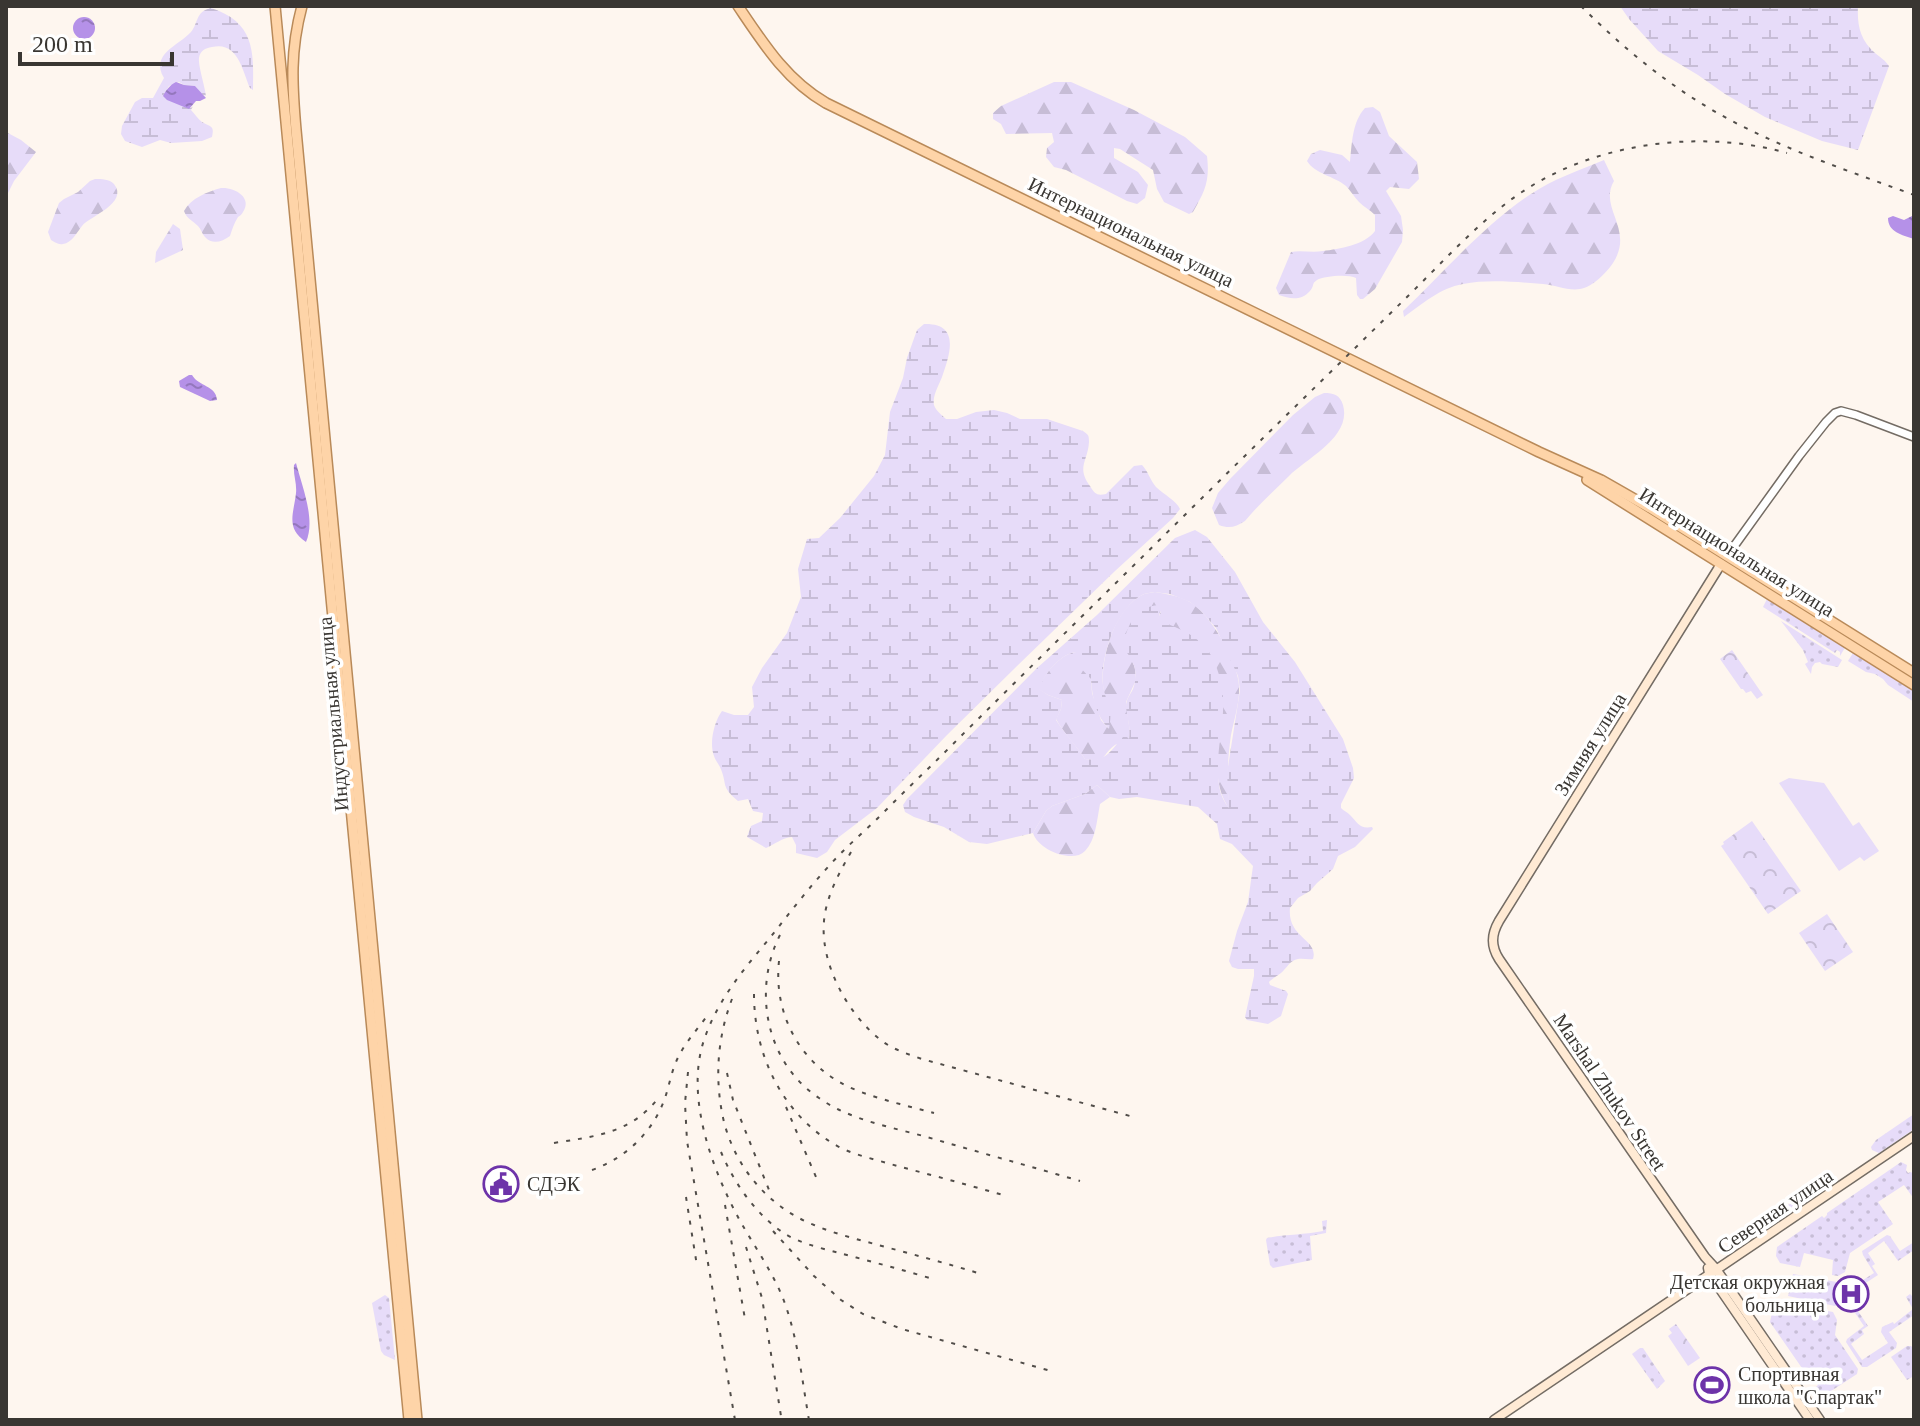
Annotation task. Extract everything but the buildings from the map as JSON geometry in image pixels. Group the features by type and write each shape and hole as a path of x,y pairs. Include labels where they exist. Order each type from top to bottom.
{"main road":[{"name":"Индустриальная улица","path":"275,6 409,1420"},
{"name":"Индустриальная улица","path":"302,6 292,62 296,130 417,1420"},
{"name":"Интернациональная улица","path":"738,6 781,66 826,103 1539,452 1914,673"},
{"name":"Зимняя улица","path":"1492,943 1499,921 1724,560"},
{"name":"Интернациональная улица","path":"1806,611 1914,685"},
{"name":"Marshal Zhukov Street","path":"1492,943 1496,955 1705,1257 1810,1420"},
{"name":"Северная улица","path":"1494,1420 1914,1136"},
{"name":"Marshal Zhukov Street","path":"1738,1308 1820,1420"}],"street":[{"name":"Зимняя улица","path":"1724,560 1799,456 1835,413 1847,412 1914,437"}],"green space":[{"path":"1620,6 1858,6 1863,37 1889,66 1858,150 1822,141 1765,117 1725,94 1658,51"},
{"path":"211,8 236,21 248,39 253,62 253,90 238,58 228,48 207,48 199,58 206,96 195,86 179,82 169,86 163,96 191,108 193,106 191,110 212,128 212,137 202,141 171,143 160,140 142,147 125,141 121,134 122,126 135,102 153,98 164,78 160,63 163,57 191,32 202,12"},
{"path":"1054,82 1071,82 1134,110 1185,137 1207,156 1206,186 1193,212 1189,214 1164,202 1153,170 1120,149 1114,148 1114,158 1138,172 1148,185 1145,198 1137,204 1054,167 1046,157 1047,148 1054,142 1052,133 1006,134 1001,124 993,119 993,113 1001,106"},
{"path":"1373,107 1380,112 1389,136 1417,162 1419,179 1409,189 1390,187 1386,191 1401,216 1402,242 1375,289 1363,299 1357,295 1356,278 1348,276 1317,280 1307,294 1299,298 1279,295 1276,288 1291,252 1319,252 1344,247 1365,240 1375,231 1375,215 1346,186 1315,169 1307,161 1311,154 1320,150 1342,155 1350,162 1357,120 1365,108"},
{"path":"6,132 36,152 6,197"},
{"path":"1604,160 1614,181 1610,200 1620,240 1613,263 1594,283 1575,289 1513,282 1463,284 1439,293 1404,317 1403,311 1514,206 1548,184"},
{"path":"95,179 114,184 117,191 113,203 86,222 69,242 60,244 51,240 48,232 59,203"},
{"path":"221,188 241,194 246,202 230,236 214,242 205,237 184,211 195,199"},
{"path":"173,224 180,229 183,250 155,263 156,252"},
{"path":"924,324 943,328 950,340 934,401 936,409 946,419 994,410 1020,419 1047,419 1083,431 1088,435 1089,442 1084,474 1095,493 1106,494 1134,466 1142,465 1156,487 1180,509 947,735 877,808 835,840 827,852 817,858 796,853 792,837 766,848 747,837 751,826 762,821 763,813 753,811 748,799 738,801 727,788 714,757 712,739 715,727 722,711 748,715 754,707 752,687 787,633 801,597 798,569 807,539 819,538 840,518 874,476 885,455 890,412 917,330"},
{"path":"1324,393 1336,395 1343,405 1344,416 1335,437 1289,476 1245,521 1232,527 1219,525 1212,508 1218,493 1293,415"},
{"path":"1195,530 1207,537 1235,572 1263,622 1295,662 1343,739 1354,778 1341,808 1359,825 1373,829 1355,847 1338,856 1333,869 1290,908 1293,926 1312,947 1313,959 1293,961 1269,982 1288,994 1281,1016 1268,1024 1245,1017 1254,969 1238,969 1232,967 1229,961 1248,902 1253,866 1232,844 1220,839 1217,824 1198,807 1137,797 1119,799 1110,797 1097,785 1085,794 1052,806 1033,833 987,844 969,842 944,827 914,817 905,812 903,805 1037,668 1097,615 1175,538","holes":["1154,592 1190,602 1216,628 1238,676 1240,690 1227,773 1229,808 1221,794 1218,778 1223,702 1218,673 1211,655 1195,638 1166,623 1158,626 1159,605 1138,613 1127,632 1122,648 1130,656 1136,677 1126,704 1129,739 1125,735 1104,757 1085,759 1056,720 1062,700 1039,689 1053,666 1076,652 1075,662 1091,679 1096,706 1109,729 1110,712 1103,674 1107,648 1117,622 1142,595"]},
{"path":"1155,592 1182,598 1198,608 1222,640 1234,665 1239,692 1229,755 1230,810 1219,786 1218,774 1223,708 1158,627 1161,611 1131,655 1136,680 1126,702 1129,740 1115,745 1101,759 1085,759 1056,719 1062,700 1038,689 1053,666 1076,652 1091,679 1101,720 1108,728 1103,673 1107,647 1124,611 1144,594"},
{"path":"1767,599 1846,646 1840,656 1837,650 1835,653 1763,607"},
{"path":"1781,621 1842,660 1838,667 1815,663 1811,674 1805,664 1808,662 1803,650"},
{"path":"1732,650 1763,695 1757,699 1751,691 1746,693 1741,689 1720,659"},
{"path":"1853,653 1914,689 1914,702 1875,674 1848,661"},
{"path":"1789,778 1824,783 1853,826 1859,822 1879,851 1864,861 1860,857 1839,871 1779,783"},
{"path":"1097,785 1110,797 1100,804 1094,835 1085,851 1080,855 1065,856 1048,850 1036,839 1033,833 1046,811 1085,794"},
{"path":"1752,821 1801,891 1768,914 1721,846"},
{"path":"1827,914 1853,952 1825,971 1799,933"},
{"path":"1914,1114 1914,1129 1879,1153 1872,1150 1876,1140"},
{"path":"1901,1162 1907,1165 1908,1173 1914,1175 1914,1199 1904,1185 1878,1202 1893,1224 1850,1253 1845,1272 1832,1275 1833,1260 1804,1253 1800,1267 1780,1263 1776,1256 1777,1247 1822,1216 1824,1218"},
{"path":"1807,1192 1810,1196 1802,1205 1724,1254 1722,1250"},
{"path":"1327,1220 1326,1233 1310,1236 1312,1260 1273,1268 1270,1265 1267,1238 1323,1231 1322,1221"},
{"path":"1887,1235 1900,1251 1914,1242 1914,1250 1898,1261 1884,1241 1868,1253 1878,1275 1858,1288 1852,1287 1874,1273 1862,1251"},
{"path":"1793,1274 1842,1283 1840,1304 1835,1306 1788,1296 1796,1288"},
{"path":"1910,1294 1914,1298 1914,1315 1889,1332 1897,1343 1896,1348 1867,1367 1862,1367 1846,1342 1864,1326 1849,1304 1854,1305 1868,1326 1862,1330 1864,1334 1851,1344 1862,1360 1888,1343 1881,1332 1882,1327 1894,1324 1913,1309 1906,1297"},
{"path":"385,1295 389,1298 395,1360 381,1351 372,1303"},
{"path":"1786,1303 1833,1312 1837,1320 1835,1335 1858,1369 1857,1374 1822,1397 1816,1382 1813,1384 1770,1322 1772,1312"},
{"path":"1676,1324 1700,1358 1688,1366 1668,1336 1672,1333 1669,1329"},
{"path":"1907,1346 1914,1349 1914,1376 1907,1380 1891,1357"},
{"path":"1640,1348 1665,1381 1657,1389 1632,1354"}],"water":[{"path":"80,17 88,17 95,28 88,39 80,39 73,32 73,24"},
{"path":"176,82 195,86 206,98 196,101 189,109 167,100 163,96"},
{"path":"1914,215 1914,239 1890,227 1888,218 1893,216 1904,220"},
{"path":"189,375 214,391 217,400 210,401 180,387 179,381"},
{"path":"296,463 309,513 306,542 293,526"}],"railway":[{"path":"1581,6 1647,65 1721,115 1792,149 1914,195"},
{"path":"809,1420 789,1315 780,1290 719,1178 700,1109 699,1062 704,1040 723,999 740,974 839,855 1499,209 1533,185 1562,170 1624,149 1690,141 1756,146 1787,153"},
{"path":"851,852 827,903 824,937 839,987 870,1030 891,1047 922,1059 1130,1116"},
{"path":"780,935 771,956 767,979 769,1024 787,1066 819,1098 871,1122 1080,1181"},
{"path":"779,961 778,982 787,1021 795,1039 821,1069 856,1090 934,1113"},
{"path":"754,994 759,1040 766,1061 787,1101 819,1134 839,1147 860,1155 1003,1195"},
{"path":"732,999 719,1052 721,1107 732,1145 765,1193 796,1216 822,1228 978,1273"},
{"path":"592,1170 627,1151 646,1133 660,1110 679,1056 707,1016"},
{"path":"688,1072 685,1103 687,1141 735,1420"},
{"path":"727,1073 733,1100 769,1190"},
{"path":"554,1143 613,1131 638,1118 660,1096"},
{"path":"786,1107 816,1177"},
{"path":"721,1152 747,1198 785,1234 813,1246 933,1279"},
{"path":"686,1197 697,1266"},
{"path":"725,1205 745,1319"},
{"path":"773,1231 814,1276 841,1300 863,1314 902,1329 1051,1371"},
{"path":"746,1247 762,1298 781,1416"}],"place":[{"name":"СДЭК","path":"501,1184"},
{"name":"Детская окружная больница","path":"1851,1294"},
{"name":"Спортивная школа \"Спартак\"","path":"1712,1385"}]}
